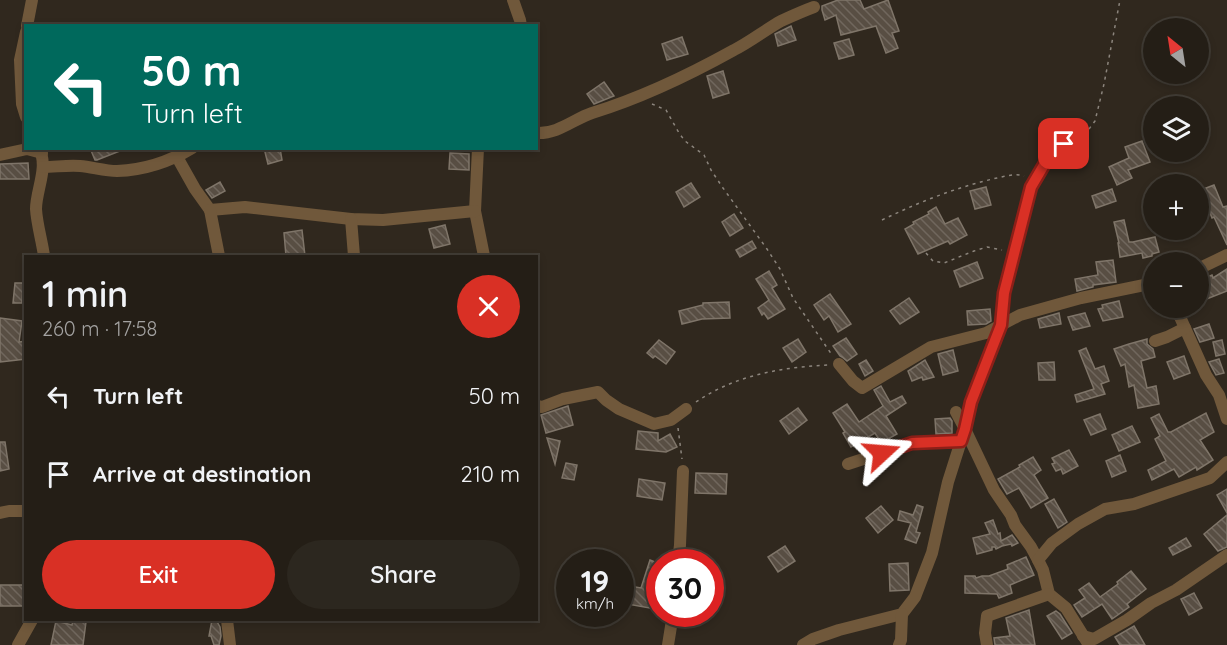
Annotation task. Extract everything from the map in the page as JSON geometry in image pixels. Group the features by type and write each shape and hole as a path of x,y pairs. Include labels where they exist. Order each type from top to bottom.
{"street":[{"path":"27,24 32,0"},
{"path":"513,0 520,24"},
{"path":"538,133 563,127 592,113 604,111 638,96 738,49 781,21 814,7"},
{"path":"24,41 20,60 24,110"},
{"path":"899,645 902,614 915,597 932,553 948,482 971,402 1001,325 1004,293 1031,187 1051,153 1078,135"},
{"path":"0,155 24,149"},
{"path":"43,167 79,166 115,171 137,169 158,164 189,150"},
{"path":"478,150 475,211 484,255"},
{"path":"40,151 43,167 36,208 44,255"},
{"path":"177,157 210,210 219,255"},
{"path":"210,210 245,207 351,219 383,220 475,211"},
{"path":"351,219 354,255"},
{"path":"1209,264 1227,255"},
{"path":"839,364 862,388 931,348 986,333 1020,315 1081,298 1143,285"},
{"path":"1180,318 1206,375 1219,395 1227,419"},
{"path":"1155,341 1185,328"},
{"path":"538,406 598,392 619,409 654,424 671,420 686,409"},
{"path":"956,412 963,435 1038,560 1049,594 1066,608 1086,640 1094,639 1127,620 1227,555"},
{"path":"848,464 912,443 963,435"},
{"path":"1038,560 1052,543 1078,524 1105,509 1134,504 1210,478 1227,462"},
{"path":"679,549 683,471"},
{"path":"0,513 24,512"},
{"path":"987,645 985,633 987,616 1049,594"},
{"path":"803,645 839,630 902,614"},
{"path":"18,645 31,621"},
{"path":"227,621 230,645"},
{"path":"668,645 671,627"}],"path":[{"path":"1078,135 1089,130 1095,121 1120,0"},
{"path":"638,96 666,110 678,133 704,155 711,170 780,269 793,298 839,364"},
{"path":"882,220 941,194 991,180 1019,174 1025,176 1031,187"},
{"path":"926,253 933,261 944,263 987,248 1003,251 1012,258"},
{"path":"686,409 700,399 734,382 758,374 799,366 839,364"},
{"path":"678,424 683,471"}],"building":[{"path":"838,0 860,0 864,9 888,0 899,31 892,33 898,48 886,53 876,26 841,35 836,15 825,20 822,10 822,6"},
{"path":"791,26 796,40 778,46 775,34"},
{"path":"682,37 688,54 667,60 662,44"},
{"path":"849,39 854,55 839,59 834,43"},
{"path":"723,71 729,93 713,98 707,76"},
{"path":"604,82 614,96 594,104 587,94"},
{"path":"1142,141 1143,162 1150,162 1128,170 1132,178 1117,185 1109,167 1129,158 1125,147"},
{"path":"91,150 122,150 97,160"},
{"path":"264,150 280,150 282,160 268,164"},
{"path":"450,153 469,154 469,170 449,169"},
{"path":"28,163 29,179 0,179 0,164"},
{"path":"220,182 225,191 212,198 206,190"},
{"path":"691,183 700,197 684,207 676,192"},
{"path":"1214,185 1223,207 1227,206 1227,245 1209,210 1209,187"},
{"path":"986,187 991,205 975,209 970,191"},
{"path":"1112,189 1116,201 1096,208 1092,196"},
{"path":"936,207 945,224 958,218 967,235 950,244 948,241 918,254 905,229"},
{"path":"734,214 743,228 730,236 722,222"},
{"path":"1124,220 1129,242 1156,240 1159,252 1143,252 1143,258 1142,253 1120,257 1114,222"},
{"path":"445,225 450,244 434,248 429,229"},
{"path":"302,230 305,255 286,255 284,233"},
{"path":"752,241 756,248 740,257 736,250"},
{"path":"1113,260 1116,282 1093,285 1093,287 1077,291 1075,279 1098,275 1096,262"},
{"path":"977,262 983,278 960,287 954,271"},
{"path":"1227,269 1227,291 1209,298 1209,276 1212,275 1213,278"},
{"path":"769,271 777,285 772,288 785,309 768,319 758,308 769,300 756,279"},
{"path":"15,283 23,283 22,303 13,303"},
{"path":"830,294 851,324 838,332 829,316 824,320 814,305"},
{"path":"909,298 919,312 900,324 890,311"},
{"path":"1119,301 1123,317 1103,321 1098,309 1103,308 1102,305"},
{"path":"729,302 730,318 702,319 682,324 679,311 703,305 703,303"},
{"path":"990,309 991,321 986,324 968,325 967,311"},
{"path":"1059,313 1061,324 1040,328 1038,319"},
{"path":"1085,313 1090,326 1073,330 1068,317"},
{"path":"0,318 22,321 19,342 24,341 24,359 0,362"},
{"path":"1209,324 1214,338 1200,342 1194,329"},
{"path":"846,338 857,354 847,361 833,346"},
{"path":"798,339 806,352 792,362 783,348"},
{"path":"1147,339 1147,344 1153,349 1155,357 1141,361 1147,388 1156,386 1159,404 1138,408 1134,385 1129,387 1125,364 1121,366 1114,349"},
{"path":"659,340 675,352 666,364 647,353"},
{"path":"1222,340 1225,354 1216,356 1213,342"},
{"path":"1086,348 1095,369 1104,366 1109,381 1101,384 1105,394 1077,402 1075,395 1094,389 1079,351"},
{"path":"953,350 958,371 943,375 938,354"},
{"path":"1184,356 1190,373 1174,379 1167,362"},
{"path":"1219,359 1224,373 1216,375 1209,362"},
{"path":"866,360 873,371 865,376 859,364"},
{"path":"925,360 934,377 923,380 922,377 912,381 908,371"},
{"path":"1054,362 1055,380 1039,380 1038,363"},
{"path":"881,386 890,402 902,396 906,403 886,416 897,434 881,443 875,433 851,447 833,413 847,404 859,422 883,406 874,390"},
{"path":"568,406 573,425 546,433 541,415"},
{"path":"798,408 807,420 789,434 780,421"},
{"path":"1206,413 1214,432 1200,440 1213,460 1179,477 1174,469 1152,480 1148,470 1166,461 1155,439 1160,436 1151,418 1159,414 1168,432 1171,432"},
{"path":"1100,414 1106,429 1091,435 1084,420"},
{"path":"950,418 952,433 936,434 935,419"},
{"path":"1132,426 1140,442 1119,451 1112,435"},
{"path":"638,431 658,433 658,441 670,434 677,447 666,452 636,449"},
{"path":"547,438 560,441 555,464"},
{"path":"0,442 5,442 9,469 0,471"},
{"path":"1069,450 1078,466 1063,474 1061,469 1056,471 1052,458"},
{"path":"1120,455 1126,471 1112,477 1106,461"},
{"path":"1033,457 1041,470 1034,475 1048,498 1031,508 1019,488 1007,494 998,479"},
{"path":"566,463 577,465 574,480 562,478"},
{"path":"696,473 727,474 726,494 695,493"},
{"path":"639,479 665,483 662,500 637,496"},
{"path":"1227,489 1227,513 1217,495"},
{"path":"1054,499 1067,522 1058,528 1045,504"},
{"path":"917,505 923,507 916,532 920,533 916,543 905,539 911,523 898,520 900,511 913,515"},
{"path":"881,506 893,520 878,533 866,518"},
{"path":"1227,515 1227,547 1218,551 1204,534"},
{"path":"993,520 998,534 1000,533 1001,541 1012,535 1018,543 996,549 992,547 992,550 977,554 973,538 990,534 985,523"},
{"path":"1186,538 1191,546 1173,555 1169,548"},
{"path":"785,546 795,561 778,572 768,557"},
{"path":"1026,557 1034,575 1010,585 1012,593 999,598 997,594 965,593 965,576 976,578 989,576 1008,569 1007,565"},
{"path":"908,563 909,590 890,591 889,564"},
{"path":"1131,571 1146,589 1127,604 1129,607 1112,619 1102,604 1082,617 1074,605 1085,598 1079,590 1089,583 1100,597"},
{"path":"646,572 646,607 634,605 634,587 641,588"},
{"path":"0,585 24,585 24,606 0,606"},
{"path":"1194,593 1202,608 1189,615 1181,599"},
{"path":"1029,610 1035,645 995,645 994,638 1010,636 1006,618"},
{"path":"1056,611 1072,633 1062,639 1047,616"},
{"path":"56,621 72,625 73,621 86,622 83,645 51,645"},
{"path":"212,621 217,621 221,636 219,645 214,645 209,636"},
{"path":"1134,626 1145,645 1120,645 1115,637"}],"route":[{"path":"882,453 912,443 961,441 971,402 1001,325 1004,293 1031,187 1051,153 1064,144"}]}
